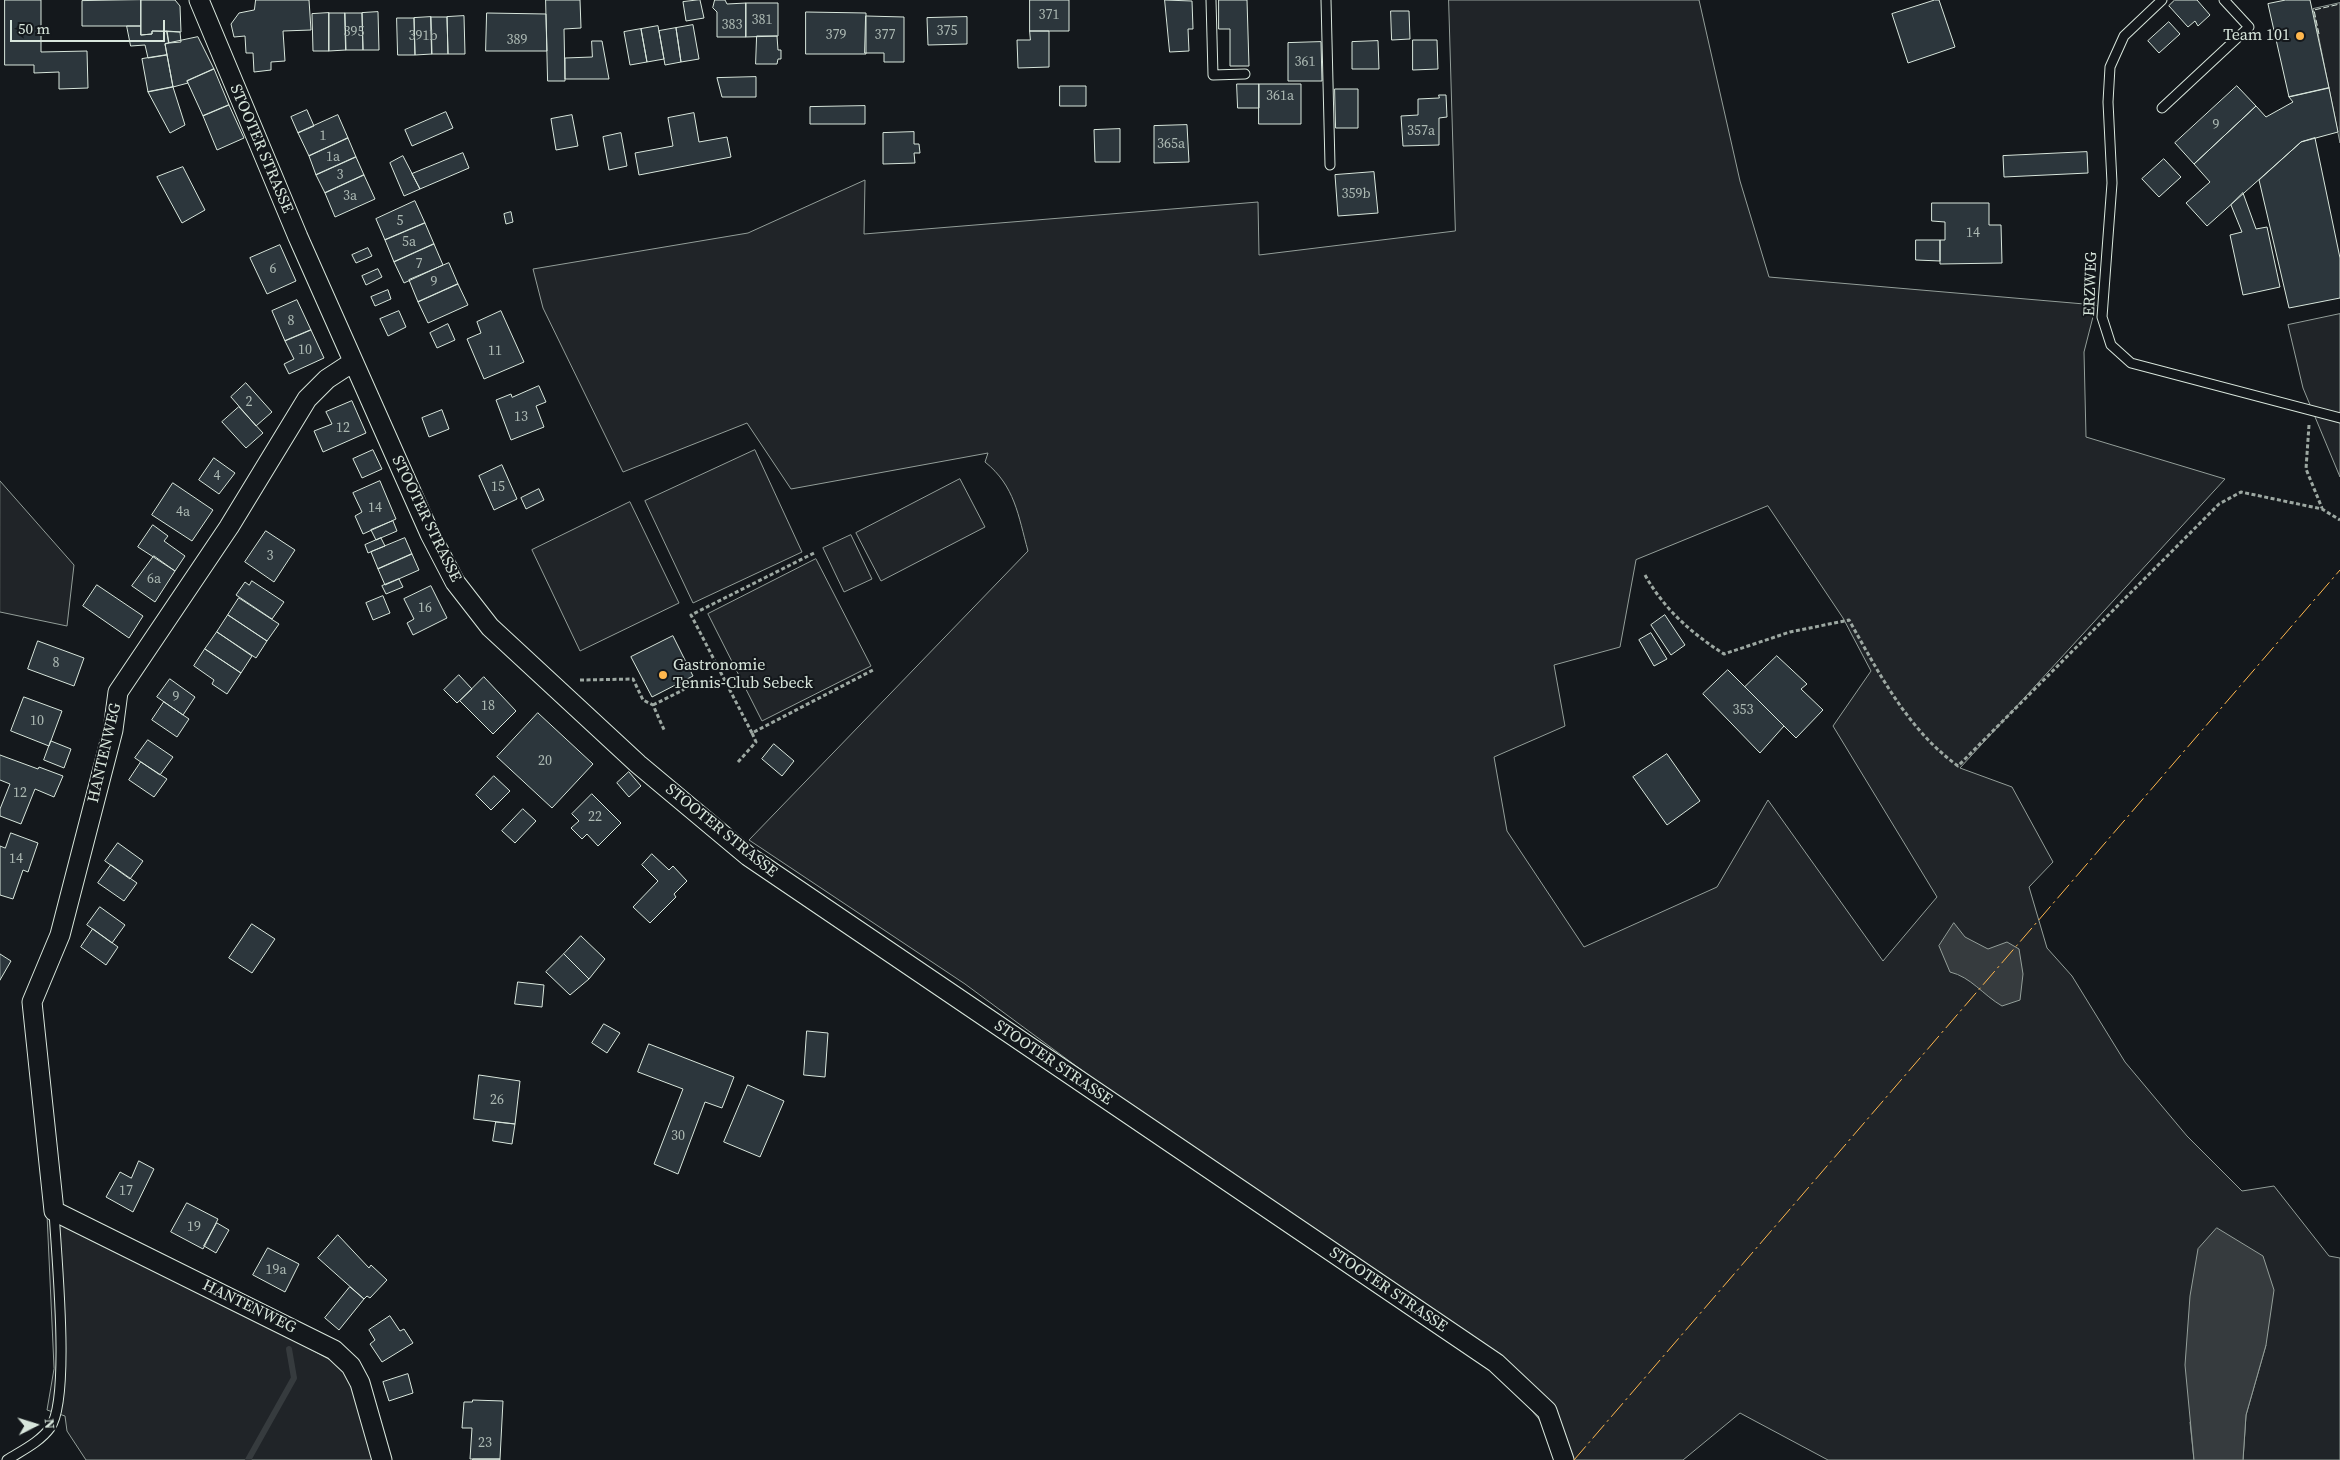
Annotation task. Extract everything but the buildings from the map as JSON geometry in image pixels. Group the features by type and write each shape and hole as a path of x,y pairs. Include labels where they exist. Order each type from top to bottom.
{"street":[{"name":"STOOTER STRASSE","path":"199,0 298,237 430,534 455,582 490,627 638,764 748,856 1496,1363 1547,1411 1564,1460"},
{"name":"HANTENWEG","path":"353,362 327,379 307,399 230,527 118,692 114,730 60,935 32,1002 54,1211 334,1350 351,1366 360,1383 382,1460"}],"lane":[{"path":"1211,0 1213,75 1245,74"},
{"path":"1326,0 1330,165"},
{"name":"ERZWEG","path":"2162,0 2124,36 2110,66 2108,102 2112,183 2102,318 2111,345 2131,363 2310,408 2340,418"},
{"path":"2162,108 2249,27 2224,0"},
{"name":"HANTENWEG","path":"7,1460 41,1438 51,1427 56,1413 61,1354 54,1211"}],"path":[{"path":"2310,408 2306,469 2322,509"},
{"path":"1645,575 1656,595 1694,635 1724,654 1790,632 1848,620 1894,699 1936,750 1958,766 2218,504 2241,492 2322,509 2340,520"},
{"path":"738,762 756,742 691,614 816,552"},
{"path":"752,733 873,670"},
{"path":"580,680 633,679 644,700 652,705 665,732"},
{"path":"652,705 683,690 680,683"}],"shaded area":[{"path":"1449,0 1699,0 1740,181 1769,277 2096,305 2084,352 2086,437 2225,479 1960,768 2012,787 2053,862 2029,887 2047,948 2072,976 2125,1062 2187,1136 2242,1191 2274,1186 2329,1256 2340,1258 2340,1460 2243,1460 2246,1415 2266,1345 2190,1422 2194,1460 1828,1460 1740,1413 1683,1460 1556,1460 1543,1424 1513,1388 1441,1332 1363,1278 965,984 749,840 1028,551 1014,502 1003,481 985,462 988,453 791,489 747,423 623,472 543,308 533,269 748,233 865,180 864,234 1258,202 1259,255 1455,231","holes":["1768,506 1843,618 1871,671 1833,726 1937,897 1883,961 1768,800 1717,887 1584,947 1507,831 1494,757 1565,726 1554,665 1620,647 1636,560"]},
{"path":"2340,3 2340,143 2313,9"},
{"path":"2340,314 2340,477 2303,388 2288,325"},
{"path":"755,450 802,552 693,603 645,501"},
{"path":"960,479 985,527 881,581 856,533"},
{"path":"0,481 74,565 67,626 0,612"},
{"path":"630,502 679,603 580,651 532,550"},
{"path":"851,535 872,579 844,592 823,548"},
{"path":"816,559 871,666 762,721 708,614"},
{"path":"1954,923 1965,937 1988,949 2007,942 2019,949 2023,974 2020,1000 2002,1006 1971,982 1950,972 1939,946"},
{"path":"47,1207 338,1364 350,1378 374,1460 86,1460 67,1431 65,1416 47,1410 54,1369"},
{"path":"2217,1228 2263,1256 2274,1290 2266,1345 2246,1415 2243,1460 2194,1460 2185,1365 2190,1296 2198,1249"}],"waterway":[{"path":"248,1460 294,1378 289,1349"}],"fence":[{"path":"2319,34 2314,10 2340,4"}],"power":[{"path":"1574,1460 2340,570"}],"place":[{"name":"Team 101","path":"2300,36"},
{"name":"Gastronomie Tennis-Club Sebeck","path":"663,675"}]}
